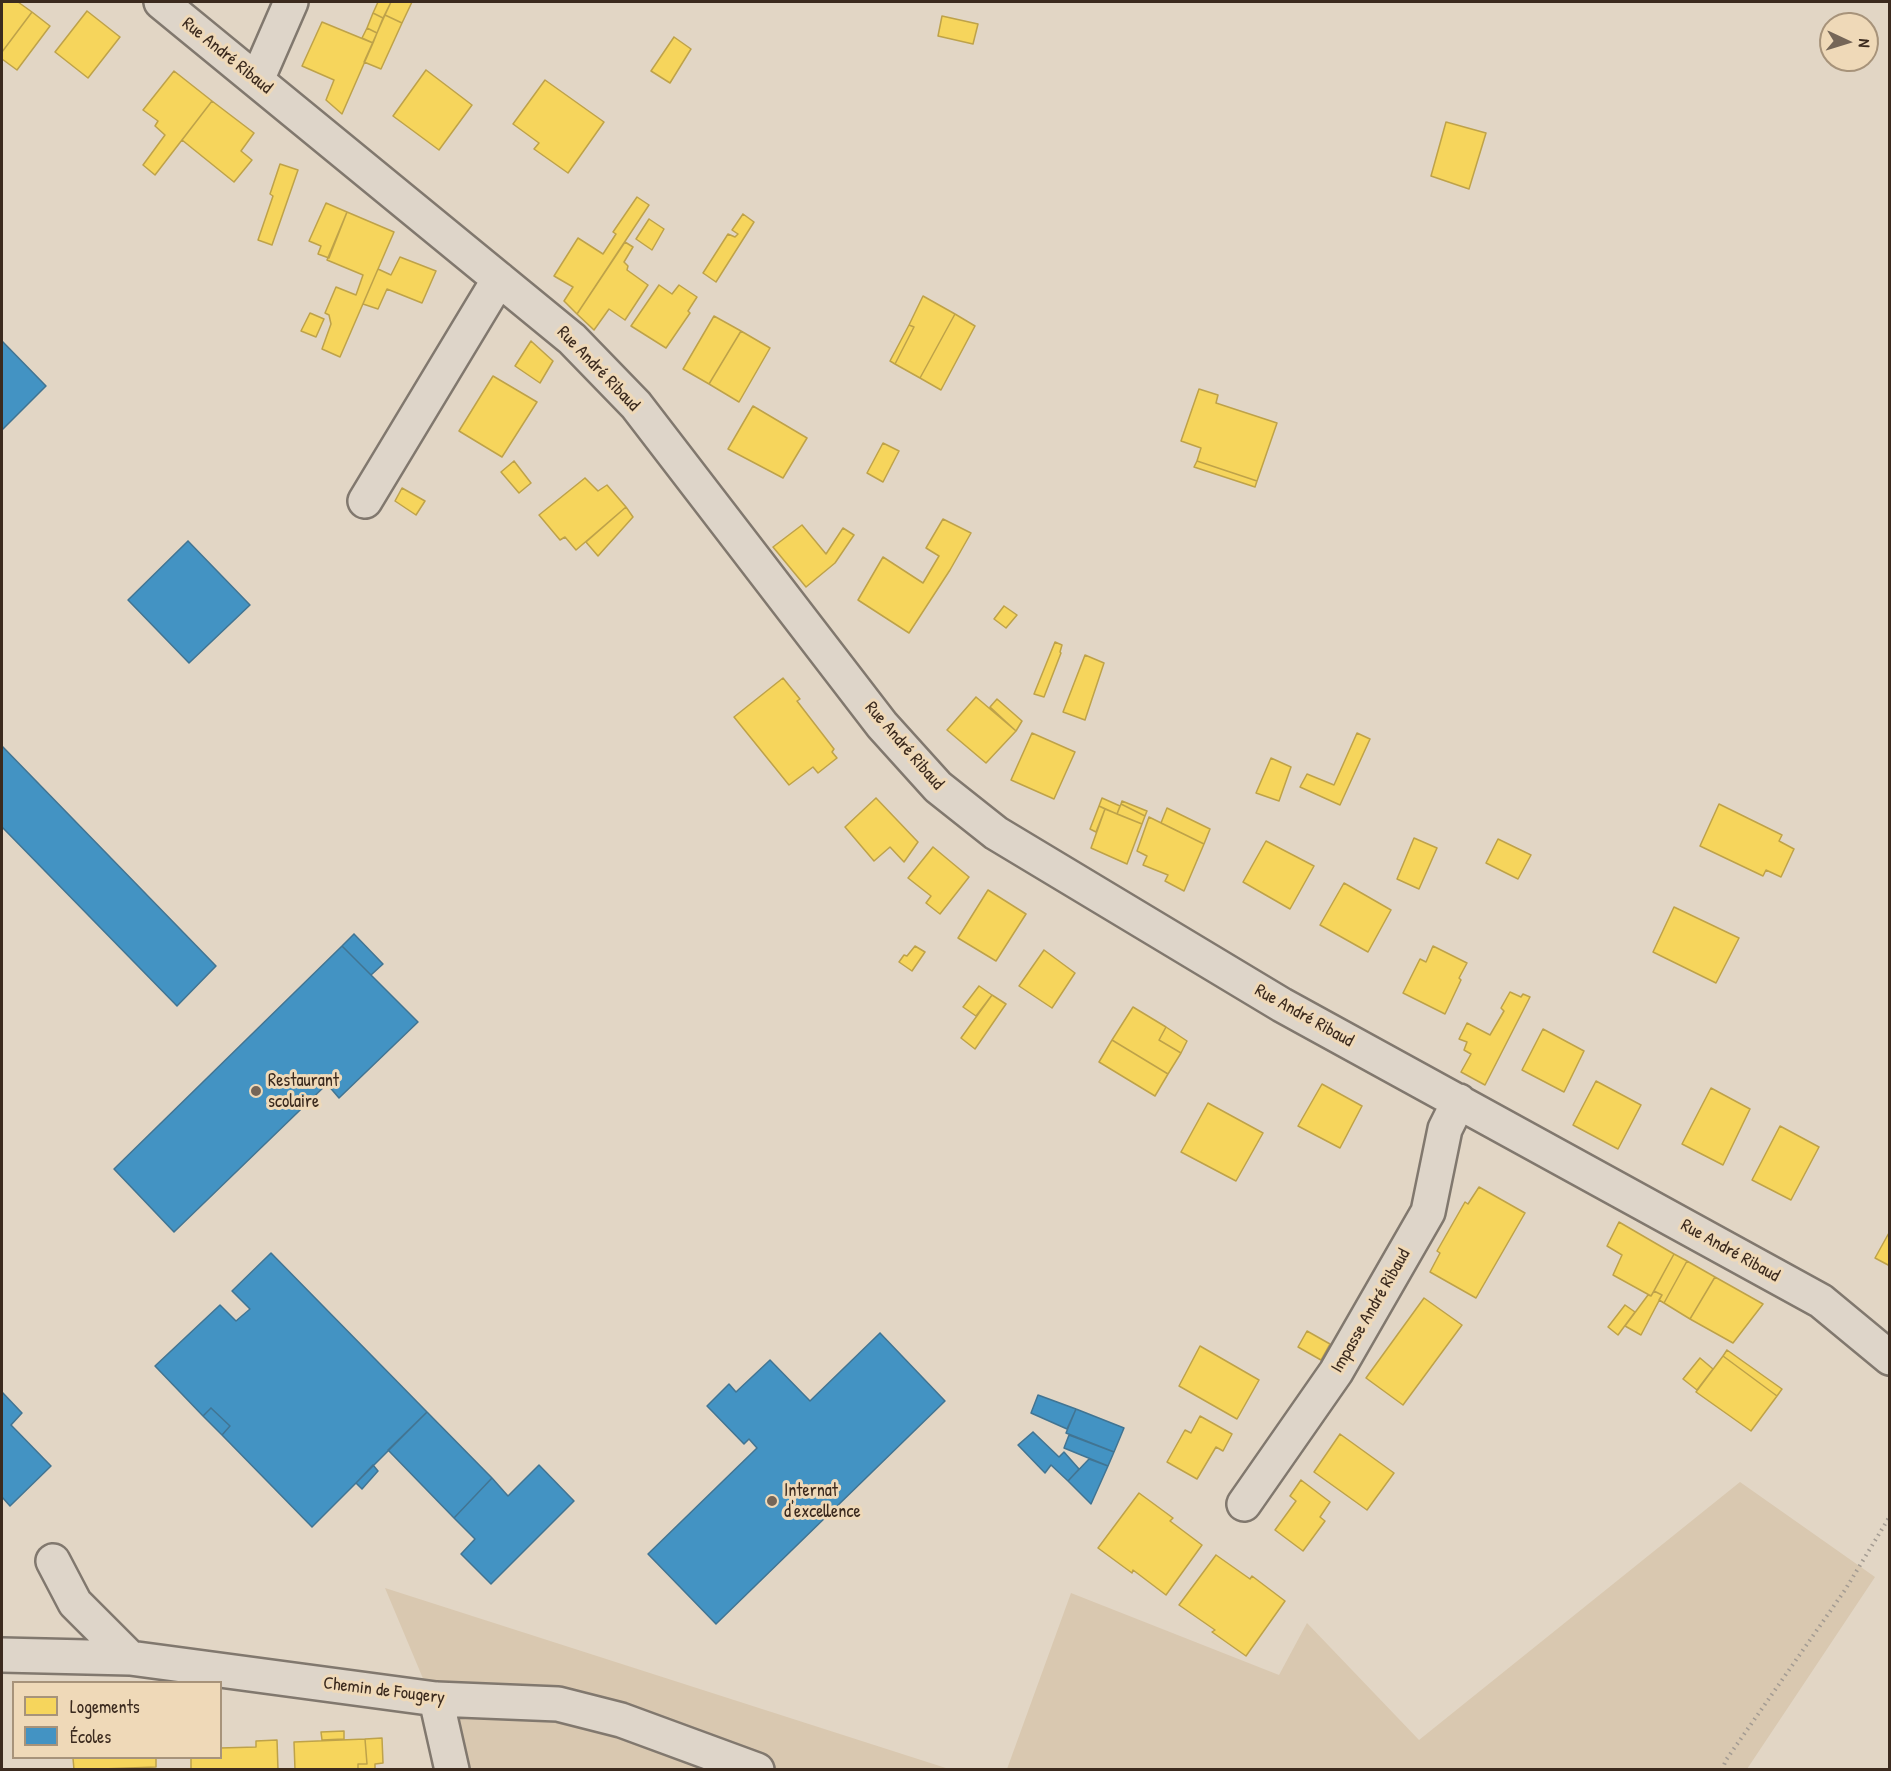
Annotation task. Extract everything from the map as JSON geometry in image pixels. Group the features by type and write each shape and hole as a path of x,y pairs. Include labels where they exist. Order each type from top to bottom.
{"street":[{"name":"Rue André Ribaud","path":"161,2 572,339 636,405 882,725 938,787 996,833 1282,1005 1821,1301 1890,1358"},
{"path":"257,80 291,2"},
{"path":"365,501 499,279"},
{"name":"Impasse André Ribaud","path":"1244,1504 1336,1372 1428,1212 1445,1129 1459,1101"},
{"path":"53,1561 75,1604 130,1658"},
{"name":"Chemin de Fougery","path":"2,1655 130,1658 436,1699 558,1704 621,1720 757,1770"},
{"path":"436,1699 452,1770"}],"path":[{"path":"1722,1770 1726,1760 1845,1590 1890,1516"}],"shaded area":[{"path":"1740,1482 1875,1577 1747,1769 1007,1769 1071,1593 1279,1675 1307,1623 1419,1740"},
{"path":"385,1588 949,1769 461,1769"}],"building: Logements":[{"path":"2,2 18,2 32,12 2,52"},
{"path":"378,2 391,2 383,18 373,13"},
{"path":"391,2 412,2 402,23 385,15"},
{"path":"87,11 120,37 88,78 55,52"},
{"path":"32,12 50,26 17,70 2,59 2,52"},
{"path":"373,13 383,18 377,33 367,28"},
{"path":"385,15 402,23 381,69 364,62"},
{"path":"942,16 978,24 973,44 938,36"},
{"path":"322,22 373,43 342,114 326,100 334,80 302,66"},
{"path":"367,28 377,33 373,43 362,38"},
{"path":"674,37 691,49 670,83 651,71"},
{"path":"426,70 472,105 439,150 393,116"},
{"path":"174,71 212,101 155,175 143,165 165,135 155,126 158,121 143,110"},
{"path":"545,80 604,122 568,173 534,149 539,143 513,124"},
{"path":"212,101 254,133 241,151 252,160 234,182 182,140"},
{"path":"1446,122 1486,133 1469,189 1431,176"},
{"path":"280,164 298,170 272,245 258,240 273,196 270,194"},
{"path":"637,197 649,205 577,314 564,301 573,287 554,276 578,238 603,254 616,234 613,232"},
{"path":"326,203 347,212 329,258 318,254 321,246 309,241"},
{"path":"347,212 394,232 340,357 322,349 331,324 329,315 325,313 336,287 356,295 363,275 327,260"},
{"path":"743,214 754,222 716,282 703,273 728,234 735,237 738,234 732,230"},
{"path":"649,219 664,229 652,250 636,239"},
{"path":"625,242 633,247 624,262 628,266 627,270 648,285 625,320 609,309 594,330 577,314"},
{"path":"400,257 436,271 422,303 387,289 378,309 363,304 378,269 391,275"},
{"path":"659,285 672,294 679,285 697,297 688,311 690,313 666,348 631,326"},
{"path":"923,296 955,314 920,378 895,364 914,327 909,325"},
{"path":"310,313 324,319 316,337 301,331"},
{"path":"955,314 975,326 941,390 920,378"},
{"path":"714,316 741,331 709,384 683,369"},
{"path":"909,325 914,327 895,364 890,361"},
{"path":"741,331 770,348 739,402 709,384"},
{"path":"531,341 553,361 540,383 515,366"},
{"path":"493,376 537,402 502,457 459,431"},
{"path":"1199,389 1218,395 1216,403 1277,423 1257,481 1197,461 1201,448 1181,441"},
{"path":"753,406 807,438 783,478 728,449"},
{"path":"883,443 899,451 883,482 867,473"},
{"path":"514,461 531,483 519,493 501,472"},
{"path":"1197,461 1257,481 1255,487 1194,467"},
{"path":"585,478 598,491 607,485 626,507 576,550 565,537 560,540 539,515"},
{"path":"402,488 425,501 416,515 395,501"},
{"path":"626,507 633,517 598,556 586,542"},
{"path":"943,519 971,533 909,633 858,600 883,557 923,583 939,556 926,548"},
{"path":"802,525 826,554 843,528 854,535 835,563 806,587 773,547"},
{"path":"1004,606 1017,615 1006,628 994,619"},
{"path":"1055,642 1062,645 1061,653 1044,697 1034,694"},
{"path":"1085,655 1104,663 1085,720 1063,712"},
{"path":"783,678 800,699 797,701 834,749 832,752 837,758 818,773 813,767 789,785 734,717"},
{"path":"976,697 1016,731 986,763 947,730"},
{"path":"997,699 1022,721 1016,731 990,707"},
{"path":"1032,733 1075,752 1054,799 1011,780"},
{"path":"1357,733 1370,739 1340,805 1300,787 1307,774 1334,785"},
{"path":"1271,758 1291,767 1279,801 1256,793"},
{"path":"876,798 918,842 904,862 890,847 874,861 845,827"},
{"path":"1102,798 1120,806 1117,814 1099,806"},
{"path":"1122,801 1147,811 1145,816 1121,804"},
{"path":"1121,804 1145,816 1142,824 1117,814"},
{"path":"1719,804 1782,835 1779,841 1794,849 1781,877 1766,870 1763,876 1700,846"},
{"path":"1099,806 1105,809 1096,832 1090,829"},
{"path":"1167,808 1210,829 1204,844 1161,823"},
{"path":"1105,809 1142,824 1127,864 1091,848"},
{"path":"1149,817 1204,844 1184,891 1165,881 1168,875 1143,865 1147,856 1137,851"},
{"path":"1414,838 1437,848 1419,889 1397,879"},
{"path":"1498,839 1531,855 1518,879 1486,863"},
{"path":"1266,841 1314,866 1290,909 1243,882"},
{"path":"933,847 969,877 940,914 926,903 931,896 908,878"},
{"path":"1344,883 1391,910 1368,952 1320,925"},
{"path":"988,890 1026,914 996,961 958,938"},
{"path":"1674,907 1739,938 1716,983 1653,952"},
{"path":"915,946 925,952 912,971 899,962"},
{"path":"1433,946 1467,963 1445,1014 1403,993 1420,959 1426,962"},
{"path":"1044,950 1075,973 1052,1008 1019,986"},
{"path":"979,986 992,995 976,1016 963,1007"},
{"path":"1510,992 1521,997 1523,994 1530,997 1485,1085 1461,1072 1471,1054 1464,1050 1467,1042 1459,1039 1467,1023 1490,1035 1504,1011 1501,1008"},
{"path":"992,995 1006,1004 975,1049 961,1038"},
{"path":"1133,1007 1166,1027 1159,1040 1181,1053 1168,1074 1112,1040"},
{"path":"1166,1027 1187,1041 1181,1053 1159,1040"},
{"path":"1543,1029 1584,1051 1564,1092 1522,1070"},
{"path":"1112,1040 1168,1074 1155,1096 1099,1062"},
{"path":"1596,1081 1641,1105 1618,1149 1573,1125"},
{"path":"1322,1084 1362,1106 1340,1148 1298,1126"},
{"path":"1711,1088 1750,1109 1723,1165 1682,1144"},
{"path":"1208,1103 1263,1133 1236,1181 1181,1152"},
{"path":"1780,1126 1819,1147 1791,1200 1752,1180"},
{"path":"1479,1187 1525,1213 1476,1298 1430,1272 1440,1253 1437,1251 1465,1202 1468,1204"},
{"path":"1619,1222 1674,1254 1651,1296 1613,1275 1622,1255 1607,1246"},
{"path":"1890,1231 1890,1266 1875,1258"},
{"path":"1674,1254 1687,1261 1664,1303 1659,1300 1662,1295 1654,1291"},
{"path":"1687,1261 1715,1277 1690,1319 1664,1303"},
{"path":"1715,1277 1763,1304 1733,1343 1690,1319"},
{"path":"1654,1291 1662,1295 1641,1335 1625,1326 1648,1295 1651,1296"},
{"path":"1424,1298 1462,1325 1403,1405 1366,1378"},
{"path":"1625,1305 1635,1312 1618,1335 1608,1327"},
{"path":"1307,1331 1330,1344 1321,1360 1298,1347"},
{"path":"1200,1346 1259,1380 1237,1419 1179,1386"},
{"path":"1727,1350 1782,1389 1777,1396 1723,1356"},
{"path":"1723,1356 1777,1396 1751,1431 1696,1392"},
{"path":"1700,1358 1713,1369 1697,1390 1683,1379"},
{"path":"1200,1416 1232,1434 1223,1451 1216,1447 1197,1479 1167,1462 1185,1430 1191,1433"},
{"path":"1340,1434 1394,1473 1367,1510 1314,1472"},
{"path":"1301,1480 1330,1502 1320,1517 1325,1521 1303,1551 1275,1530 1296,1501 1290,1496"},
{"path":"1139,1493 1173,1518 1170,1521 1202,1545 1166,1595 1133,1570 1132,1573 1098,1548"},
{"path":"1216,1555 1250,1579 1252,1576 1285,1601 1246,1656 1212,1632 1215,1630 1179,1605"},
{"path":"344,1731 344,1739 322,1740 321,1732"},
{"path":"382,1738 383,1763 375,1764 375,1770 358,1770 358,1764 367,1764 365,1739"},
{"path":"365,1739 367,1764 358,1764 358,1770 295,1770 294,1742"},
{"path":"277,1740 278,1770 191,1770 191,1759 222,1759 222,1748 256,1747 256,1741"},
{"path":"73,1759 156,1759 156,1767 74,1770"}],"building: Écoles":[{"path":"2,341 46,386 2,430"},
{"path":"188,541 250,605 189,663 128,600"},
{"path":"2,746 216,966 177,1006 2,827"},
{"path":"354,934 383,964 371,975 342,946"},
{"name":"Restaurant scolaire","path":"342,946 418,1022 339,1098 327,1084 174,1232 114,1169"},
{"path":"271,1253 427,1412 312,1527 222,1435 230,1426 211,1408 203,1416 155,1366 220,1305 236,1321 250,1309 232,1291"},
{"name":"Internat d'excellence","path":"880,1333 945,1401 716,1624 648,1554 757,1448 749,1439 744,1444 707,1406 729,1384 736,1392 770,1360 810,1401"},
{"path":"2,1392 22,1413 11,1425 51,1466 10,1506 2,1497"},
{"path":"1038,1395 1076,1409 1067,1429 1031,1413"},
{"path":"211,1408 230,1426 222,1435 203,1416"},
{"path":"1076,1409 1124,1428 1114,1452 1066,1433"},
{"path":"427,1412 492,1478 454,1518 388,1450"},
{"path":"1033,1432 1059,1457 1064,1452 1079,1469 1068,1481 1051,1465 1045,1473 1018,1445"},
{"path":"1069,1435 1114,1452 1108,1466 1064,1448"},
{"path":"1089,1459 1108,1466 1091,1504 1068,1481"},
{"path":"373,1465 378,1471 362,1489 356,1483"},
{"path":"539,1465 574,1501 491,1584 461,1554 475,1539 454,1518 492,1478 508,1496"}],"place":[{"name":"Restaurant scolaire","path":"256,1091"},
{"name":"Internat d'excellence","path":"772,1501"}]}
